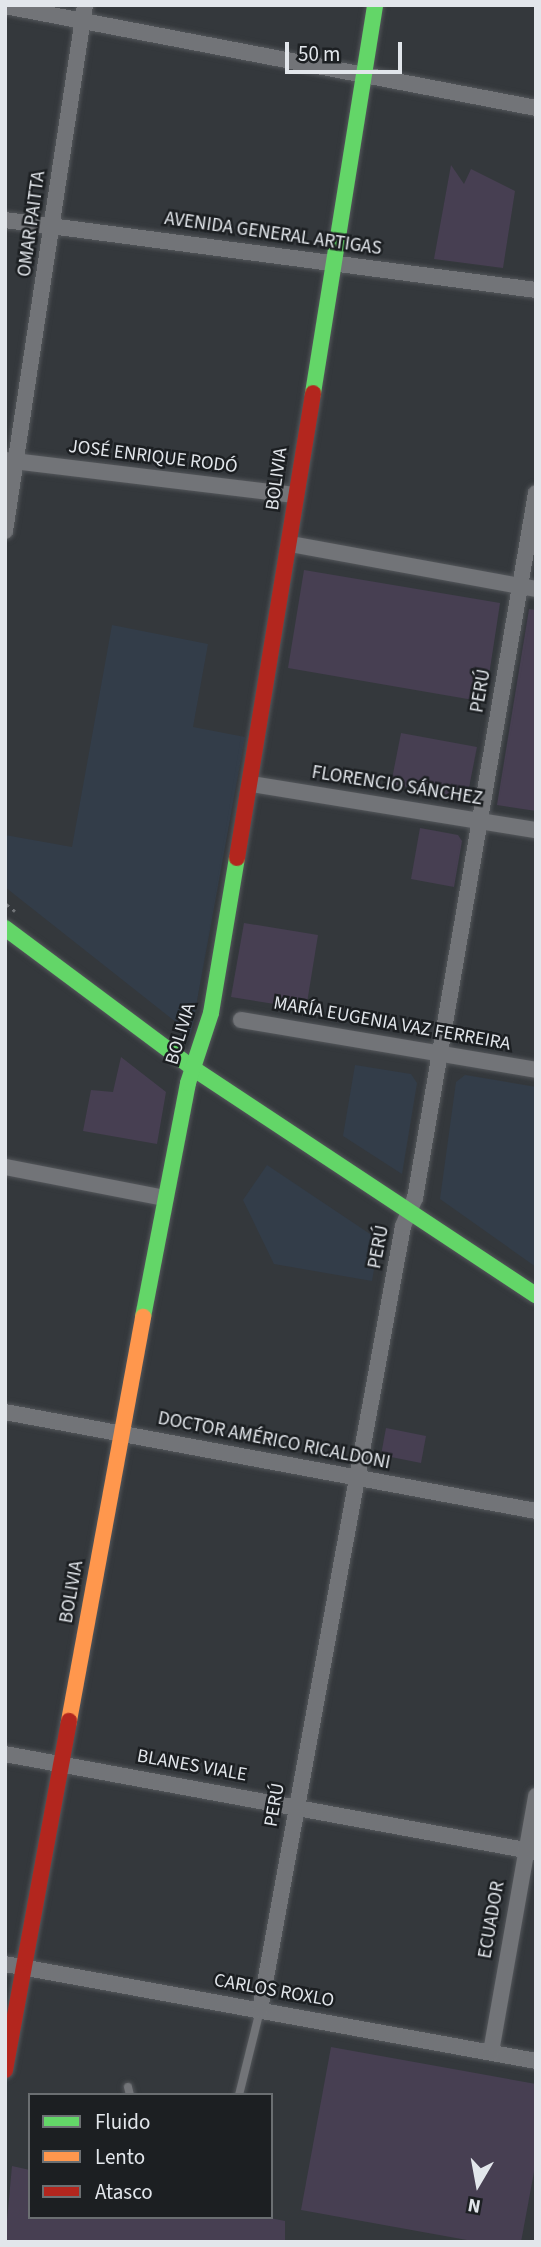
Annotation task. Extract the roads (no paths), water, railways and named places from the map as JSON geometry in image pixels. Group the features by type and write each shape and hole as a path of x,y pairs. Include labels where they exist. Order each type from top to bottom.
{"street":[{"name":"OMAR PAITTA","path":"5,531 12,461 53,226 85,5"},
{"name":"BOLIVIA","path":"5,2070 165,1198 194,1069 211,1013 291,544 295,495 331,263 375,5"},
{"path":"5,6 536,108"},
{"name":"AVENIDA GENERAL ARTIGAS","path":"5,220 536,290"},
{"name":"JOSÉ ENRIQUE RODÓ","path":"12,461 295,495"},
{"name":"PERÚ","path":"260,2010 295,1806 360,1479 403,1226 410,1211 479,821 528,588 536,493"},
{"path":"291,544 528,588"},
{"name":"FLORENCIO SÁNCHEZ","path":"251,784 536,830"},
{"path":"5,928 194,1069 536,1295"},
{"name":"MARÍA EUGENIA VAZ FERREIRA","path":"241,1020 536,1070"},
{"path":"5,1167 165,1198"},
{"name":"DOCTOR AMÉRICO RICALDONI","path":"5,1412 536,1511"},
{"name":"BLANES VIALE","path":"5,1754 531,1851"},
{"name":"ECUADOR","path":"491,2052 531,1851 536,1796"},
{"name":"CARLOS ROXLO","path":"5,1964 536,2061"}],"lane":[{"path":"239,2093 260,2010"}]}
